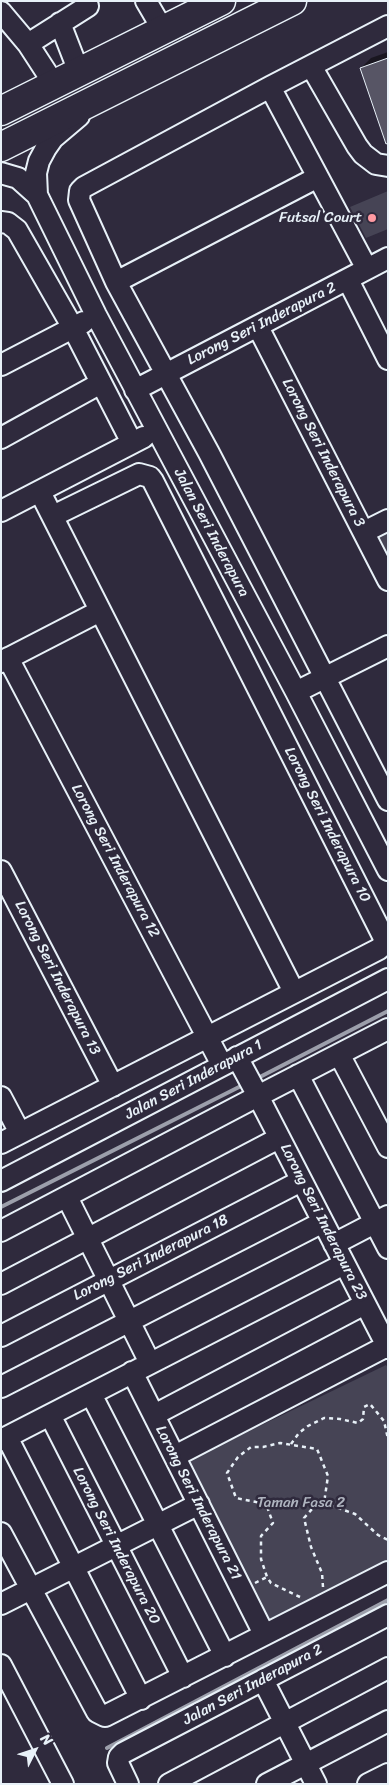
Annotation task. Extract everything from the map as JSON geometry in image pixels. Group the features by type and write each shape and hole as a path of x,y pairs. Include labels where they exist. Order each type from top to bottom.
{"highway":[{"path":"3,106 79,72 221,1"},
{"path":"1,147 292,1"}],"street":[{"path":"146,1 162,30"},
{"path":"28,44 88,6"},
{"path":"1,12 28,44 54,84"},
{"path":"60,23 79,72"},
{"path":"388,26 84,187 80,191 79,200 116,282 209,453 388,800"},
{"path":"311,66 363,154 376,164 388,166"},
{"path":"270,87 367,269"},
{"path":"37,195 36,173 39,161 46,148 65,127 102,97"},
{"path":"1,173 18,178 37,195"},
{"path":"116,282 318,177"},
{"name":"Jalan Seri Inderapura","path":"37,195 96,315 388,870"},
{"path":"1,222 17,230 73,328 132,443"},
{"name":"Lorong Seri Inderapura 2","path":"135,390 388,258"},
{"path":"348,280 388,359"},
{"path":"1,366 96,315"},
{"name":"Lorong Seri Inderapura 3","path":"258,327 388,580"},
{"path":"1,438 101,383"},
{"path":"1,512 157,431"},
{"name":"Lorong Seri Inderapura 10","path":"1,1143 379,949 383,943 384,936 150,477 139,474 53,516"},
{"path":"40,492 294,992"},
{"path":"364,532 388,520"},
{"path":"5,660 100,611"},
{"path":"296,692 388,646"},
{"name":"Lorong Seri Inderapura 12","path":"5,660 207,1036 234,1064"},
{"name":"Lorong Seri Inderapura 13","path":"1,871 113,1086"},
{"name":"Jalan Seri Inderapura 1","path":"1,1180 234,1064 388,979"},
{"path":"1,1231 67,1197 255,1092 385,1036"},
{"path":"340,1054 388,1147"},
{"name":"Lorong Seri Inderapura 23","path":"234,1064 255,1092 387,1347"},
{"path":"298,1075 381,1220 388,1248"},
{"path":"1,1097 20,1133"},
{"path":"1,1284 279,1138"},
{"name":"Lorong Seri Inderapura 18","path":"1,1336 302,1181"},
{"path":"67,1197 150,1363"},
{"path":"334,1244 381,1220"},
{"path":"1,1387 323,1222"},
{"path":"141,1699 74,1567 4,1438 344,1264"},
{"path":"154,1414 365,1304"},
{"path":"175,1456 387,1347"},
{"name":"Lorong Seri Inderapura 21","path":"132,1372 264,1634"},
{"path":"91,1394 225,1656"},
{"name":"Lorong Seri Inderapura 20","path":"50,1415 183,1677"},
{"path":"1,1604 199,1504"},
{"path":"1,1534 97,1712 105,1716 388,1572"},
{"name":"Jalan Seri Inderapura 2","path":"128,1784 118,1763 119,1757 123,1753 388,1615"},
{"path":"1,1665 63,1784"},
{"path":"168,1784 388,1668"},
{"path":"263,1680 316,1784"},
{"path":"267,1784 388,1721"},
{"path":"368,1784 388,1774"}],"path":[{"path":"291,1444 299,1433 324,1418 358,1423 363,1419 364,1407 370,1404 384,1421 388,1439"},
{"path":"384,1421 388,1419"},
{"path":"306,1597 298,1597 271,1583 267,1577 261,1559 261,1536 273,1523 266,1504 236,1498 227,1473 238,1457 251,1447 262,1447 280,1443 317,1449 328,1476 324,1503"},
{"path":"319,1593 324,1589 322,1573 310,1547 304,1518 312,1509 324,1503 359,1516 378,1535 388,1540"}],"green space":[{"name":"Futsal Court","path":"388,191 388,229 366,238 350,207"},
{"path":"388,528 388,560 378,542 380,532"},
{"name":"Taman Fasa 2","path":"386,1365 388,1368 388,1564 267,1630 183,1463"}],"building":[{"path":"388,58 388,143 386,144 360,68"}],"waterway":[{"path":"256,1079 388,1011"},
{"path":"1,1207 245,1084"},
{"path":"107,1748 388,1600"}],"place":[{"name":"Futsal Court","path":"372,218"}]}
